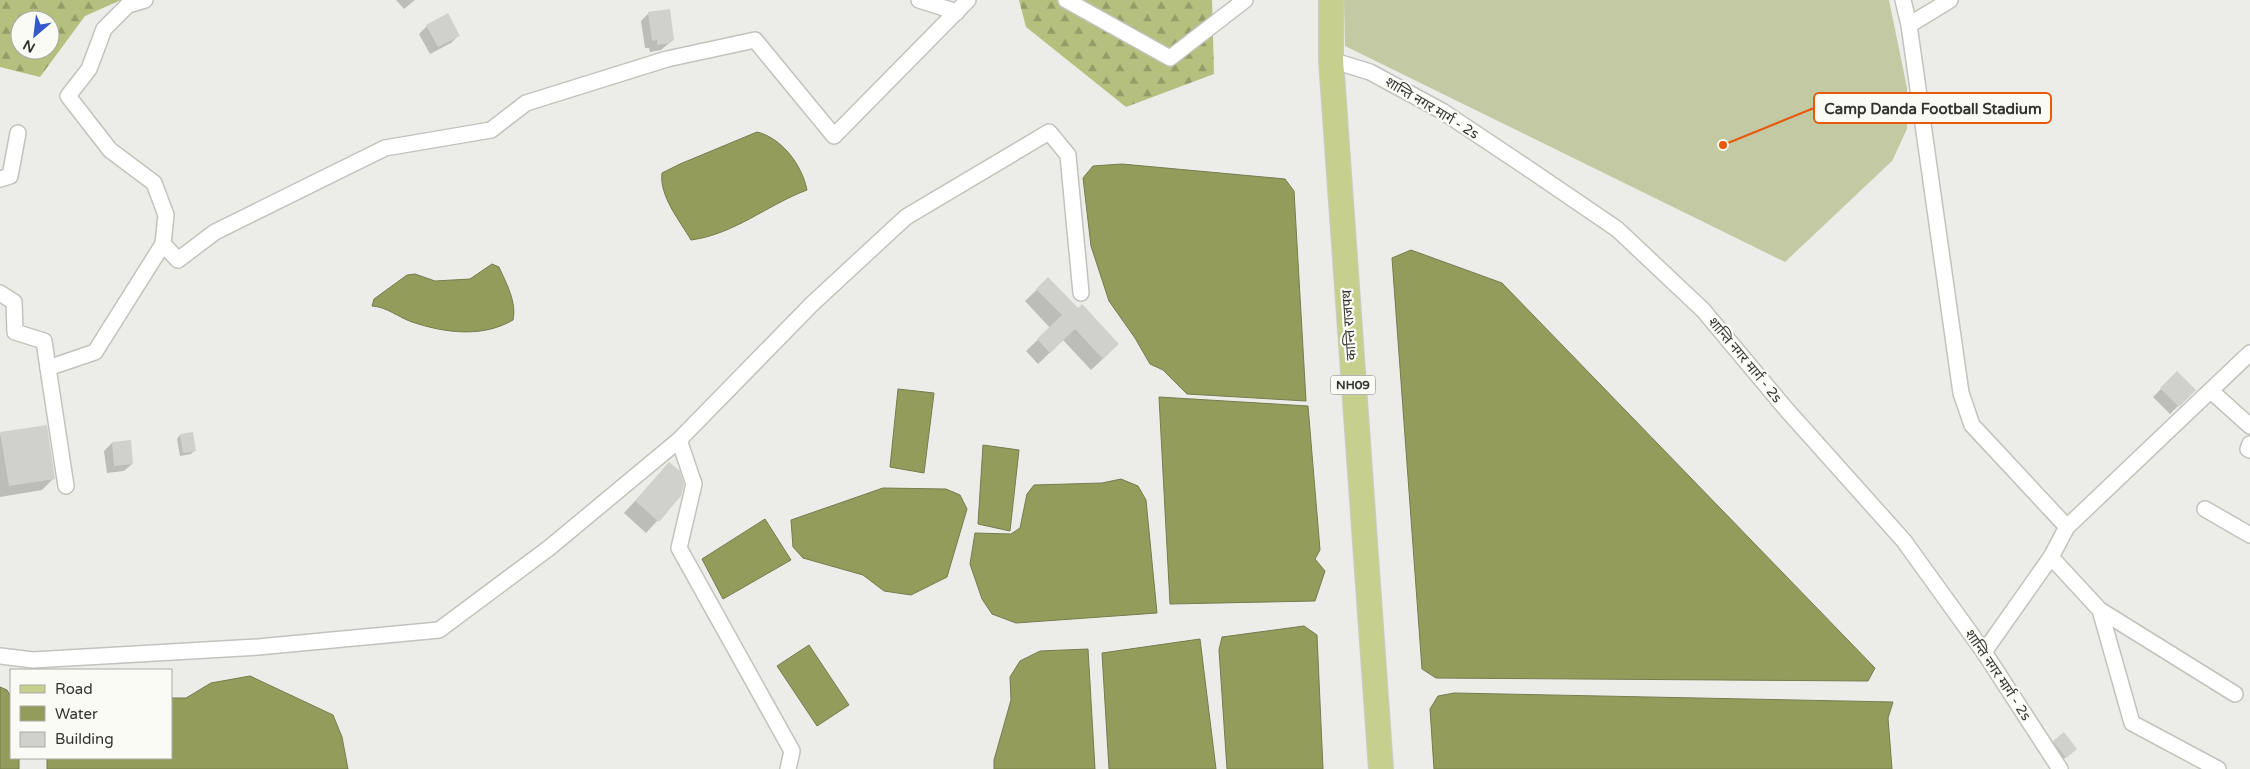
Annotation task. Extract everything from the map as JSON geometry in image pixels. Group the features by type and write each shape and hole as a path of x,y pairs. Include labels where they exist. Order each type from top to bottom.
{"main road":[{"name":"कान्ति राजपथ","path":"1331,0 1331,60 1380,769"}],"street":[{"path":"48,368 95,352 163,244 166,215 154,184 110,150 68,96 89,69 104,29 128,5 144,0"},
{"path":"919,0 957,12"},
{"path":"163,244 178,260 215,232 385,148 491,130 526,102 667,59 755,40 834,136 968,0"},
{"path":"1066,0 1170,58 1245,0"},
{"path":"1903,0 1909,25 1961,393 1972,425 2067,527"},
{"path":"1909,25 1950,0"},
{"name":"शान्ति नगर मार्ग - 2s","path":"1331,60 1370,72 1442,111 1617,229 1703,310 1786,408 1904,541 1984,652 2060,769"},
{"path":"0,656 33,660 258,647 439,630 548,548 679,440 812,304 906,217 1049,132 1068,155 1081,293"},
{"path":"0,179 10,176 18,133"},
{"path":"0,293 14,302 15,332 44,341 66,486"},
{"path":"1984,652 2051,557 2067,527 2250,353"},
{"path":"2211,391 2250,426"},
{"path":"679,440 694,484 679,548 792,750 788,769"},
{"path":"2250,444 2248,449 2250,450"},
{"path":"2205,509 2250,535"},
{"path":"2051,557 2100,610 2235,694"},
{"path":"2100,610 2132,723 2218,769"}],"green space":[{"path":"0,0 121,0 85,16 60,50 60,10 10,10 10,60 53,60 40,77 0,67"},
{"path":"1019,0 1212,0 1214,74 1126,107 1026,27"}],"shaded area":[{"path":"1344,0 1889,0 1907,88 1907,129 1892,161 1785,262 1345,46"}],"water":[{"path":"757,132 775,140 790,154 801,171 807,190 722,232 691,240 667,199 662,182 662,173"},
{"path":"1122,164 1285,179 1294,191 1306,401 1187,394 1163,370 1150,364 1135,338 1109,301 1091,246 1083,178 1093,166"},
{"path":"1411,250 1502,283 1875,668 1868,681 1436,678 1422,669 1392,258"},
{"path":"492,264 499,267 510,293 513,306 513,320 501,326 463,332 437,329 412,322 388,310 372,306 374,299 407,275 415,274 435,281 470,279"},
{"path":"898,389 934,393 924,473 890,467"},
{"path":"1159,397 1308,406 1320,550 1315,559 1325,571 1315,601 1170,604"},
{"path":"983,445 1019,450 1010,531 978,524"},
{"path":"1121,479 1138,486 1146,500 1157,613 1016,623 992,614 982,599 970,564 975,533 1011,534 1020,528 1027,494 1034,485 1102,483"},
{"path":"883,488 946,489 960,495 967,509 947,577 911,595 884,591 863,575 803,558 793,547 791,520"},
{"path":"765,519 791,560 723,599 702,559"},
{"path":"1304,626 1317,635 1323,769 1227,769 1219,650 1222,637"},
{"path":"1200,639 1216,769 1109,769 1102,653"},
{"path":"809,645 849,705 817,726 777,666"},
{"path":"1088,649 1095,769 994,769 994,760 1011,700 1010,677 1020,661 1040,651"},
{"path":"250,676 333,715 342,737 348,769 47,769 47,759 172,759 172,698 186,698 211,683"},
{"path":"0,687 7,690 10,695 10,759 19,759 19,769 0,769"},
{"path":"1454,693 1893,702 1888,718 1892,769 1434,769 1430,709 1438,696"}],"building":[{"path":"670,9 674,40 670,41 671,43 657,45 657,40 652,41 648,12"},
{"path":"448,13 460,36 438,47 426,25"},
{"path":"1048,277 1078,308 1082,304 1119,344 1103,359 1075,329 1050,353 1037,339 1062,315 1036,289"},
{"path":"2177,371 2196,390 2179,407 2160,388"},
{"path":"47,425 55,479 9,486 0,432"},
{"path":"193,432 196,451 183,453 180,434"},
{"path":"131,440 133,464 114,466 112,442"},
{"path":"669,462 680,471 684,484 681,496 659,522 635,501"},
{"path":"2064,732 2077,749 2066,758 2053,741"}],"place":[{"name":"Camp Danda Football Stadium","path":"1723,145"}]}
